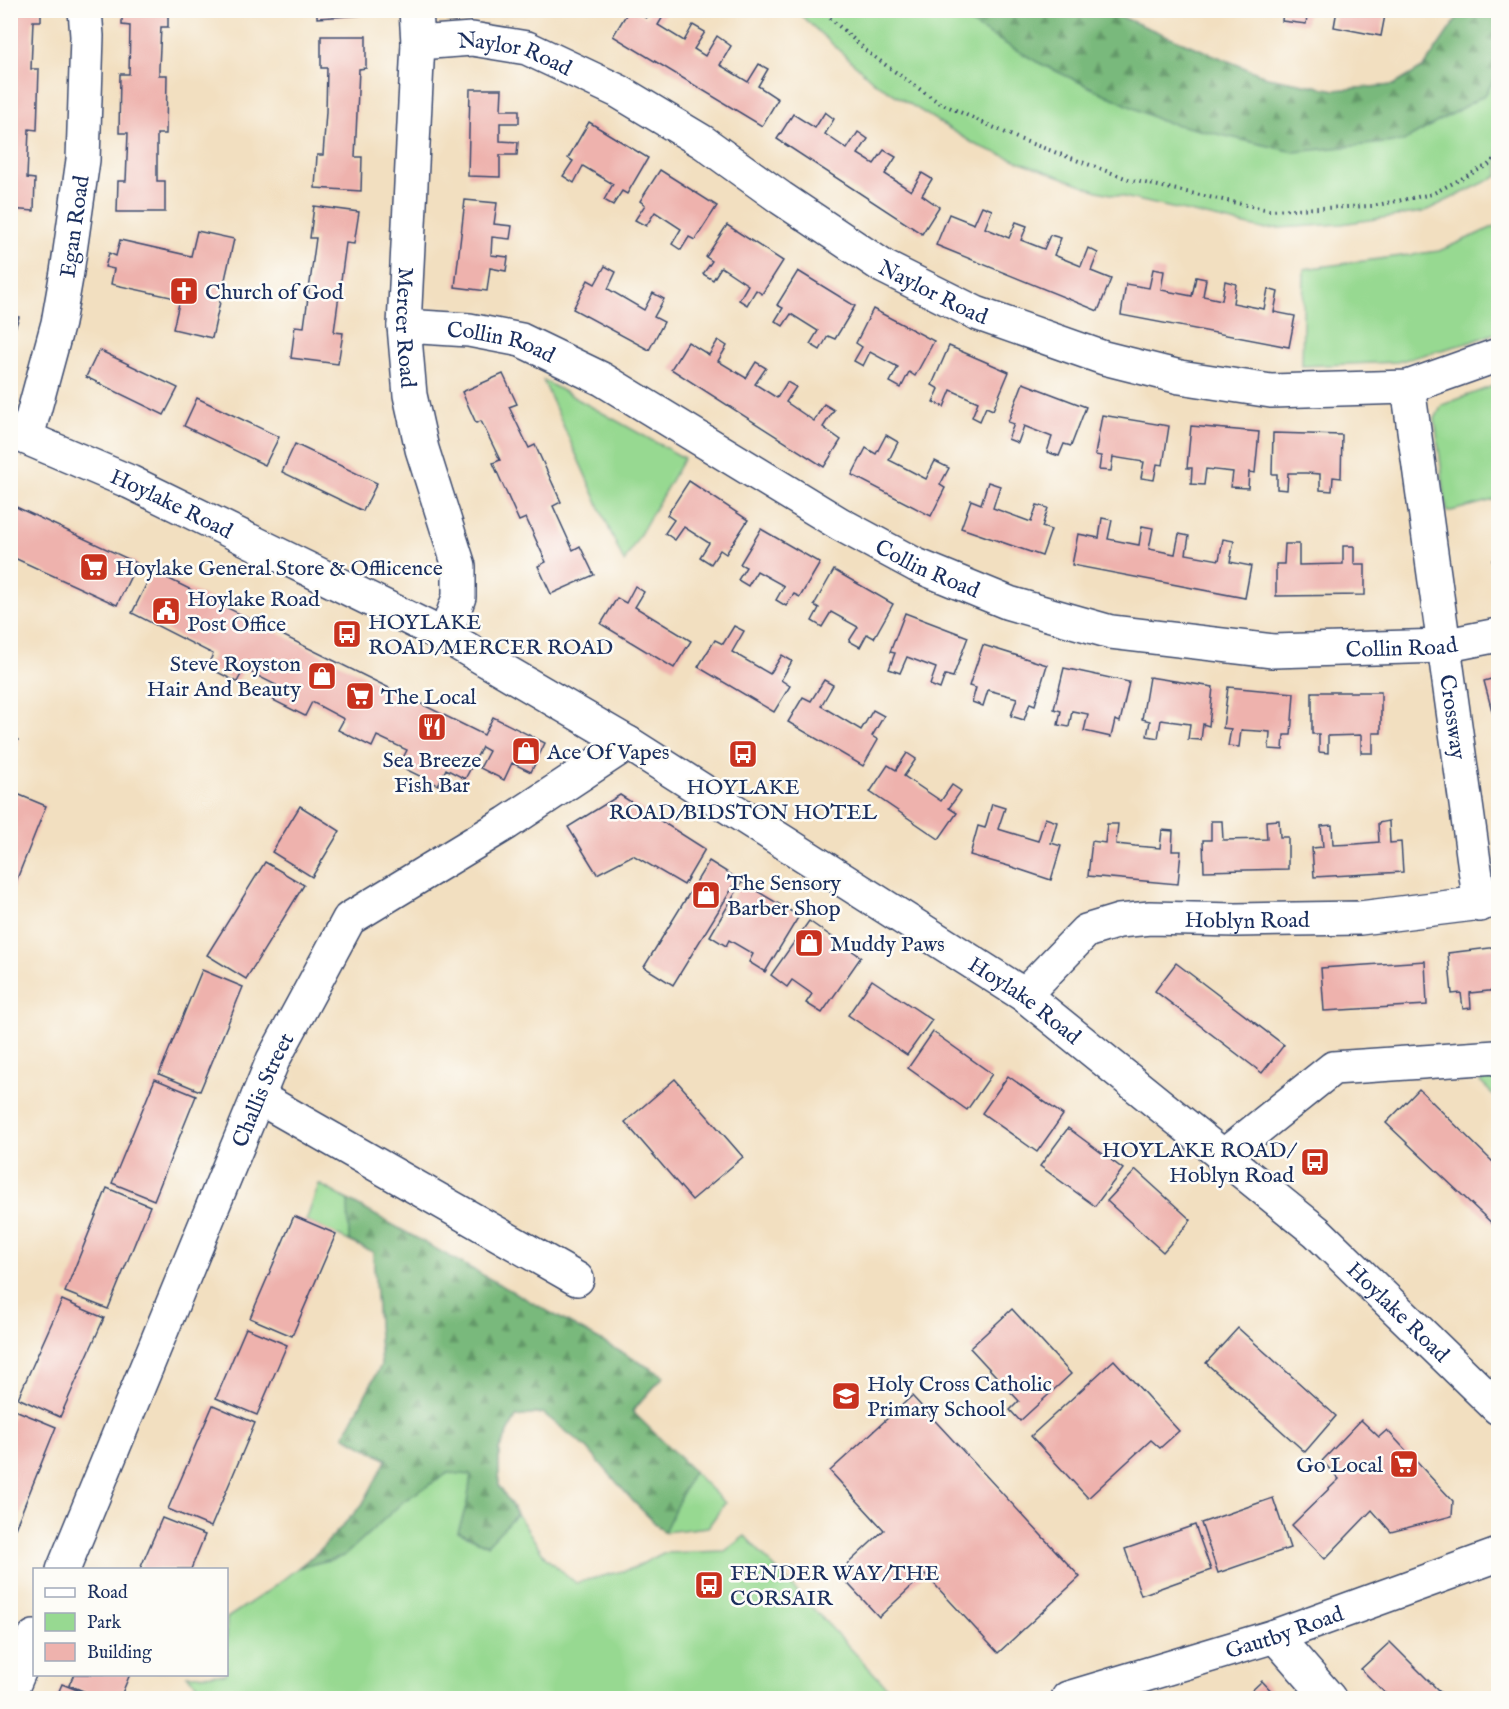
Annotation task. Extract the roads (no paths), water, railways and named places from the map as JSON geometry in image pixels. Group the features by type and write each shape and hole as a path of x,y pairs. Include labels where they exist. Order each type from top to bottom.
{"street":[{"name":"Egan Road","path":"19,434 58,324 67,272 82,171 87,36 85,10"},
{"name":"Mercer Road","path":"416,10 418,43 404,326 410,395 422,449 459,566 459,597 445,636"},
{"name":"Naylor Road","path":"418,43 472,39 527,48 618,90 703,142 884,267 976,313 1104,358 1180,377 1272,391 1408,387 1498,355"},
{"name":"Collin Road","path":"404,326 469,330 521,340 602,379 859,535 916,565 1009,603 1111,632 1273,651 1443,646 1498,634"},
{"name":"Crossway","path":"1408,387 1443,646 1489,903"},
{"name":"Hoylake Road","path":"19,434 140,487 445,636 628,743 1024,995 1317,1233 1498,1408"},
{"name":"Challis Street","path":"63,1568 273,1060 349,919 507,823 628,743"},
{"name":"Hoblyn Road","path":"1024,995 1086,931 1119,921 1150,918 1236,920 1360,918 1489,903"},
{"path":"1222,1157 1333,1068 1496,1057 1498,1059"},
{"path":"258,1096 577,1279"},
{"name":"Gautby Road","path":"1068,1698 1275,1636 1498,1555"},
{"path":"1275,1636 1329,1698"},
{"path":"11,1694 33,1639"}],"place":[{"name":"Church of God","path":"184,291"},
{"name":"Hoylake General Store & Offlicence","path":"94,567"},
{"name":"Hoylake Road Post Office","path":"166,611"},
{"name":"HOYLAKE ROAD/MERCER ROAD","path":"347,634"},
{"name":"Steve Royston Hair And Beauty","path":"322,676"},
{"name":"The Local","path":"360,696"},
{"name":"Sea Breeze Fish Bar","path":"432,727"},
{"name":"Ace Of Vapes","path":"526,751"},
{"name":"HOYLAKE ROAD/BIDSTON HOTEL","path":"743,754"},
{"name":"The Sensory Barber Shop","path":"706,895"},
{"name":"Muddy Paws","path":"809,943"},
{"name":"HOYLAKE ROAD/ Hoblyn Road","path":"1315,1162"},
{"name":"Holy Cross Catholic Primary School","path":"846,1396"},
{"name":"Go Local","path":"1404,1464"},
{"name":"FENDER WAY/THE CORSAIR","path":"709,1585"}]}
